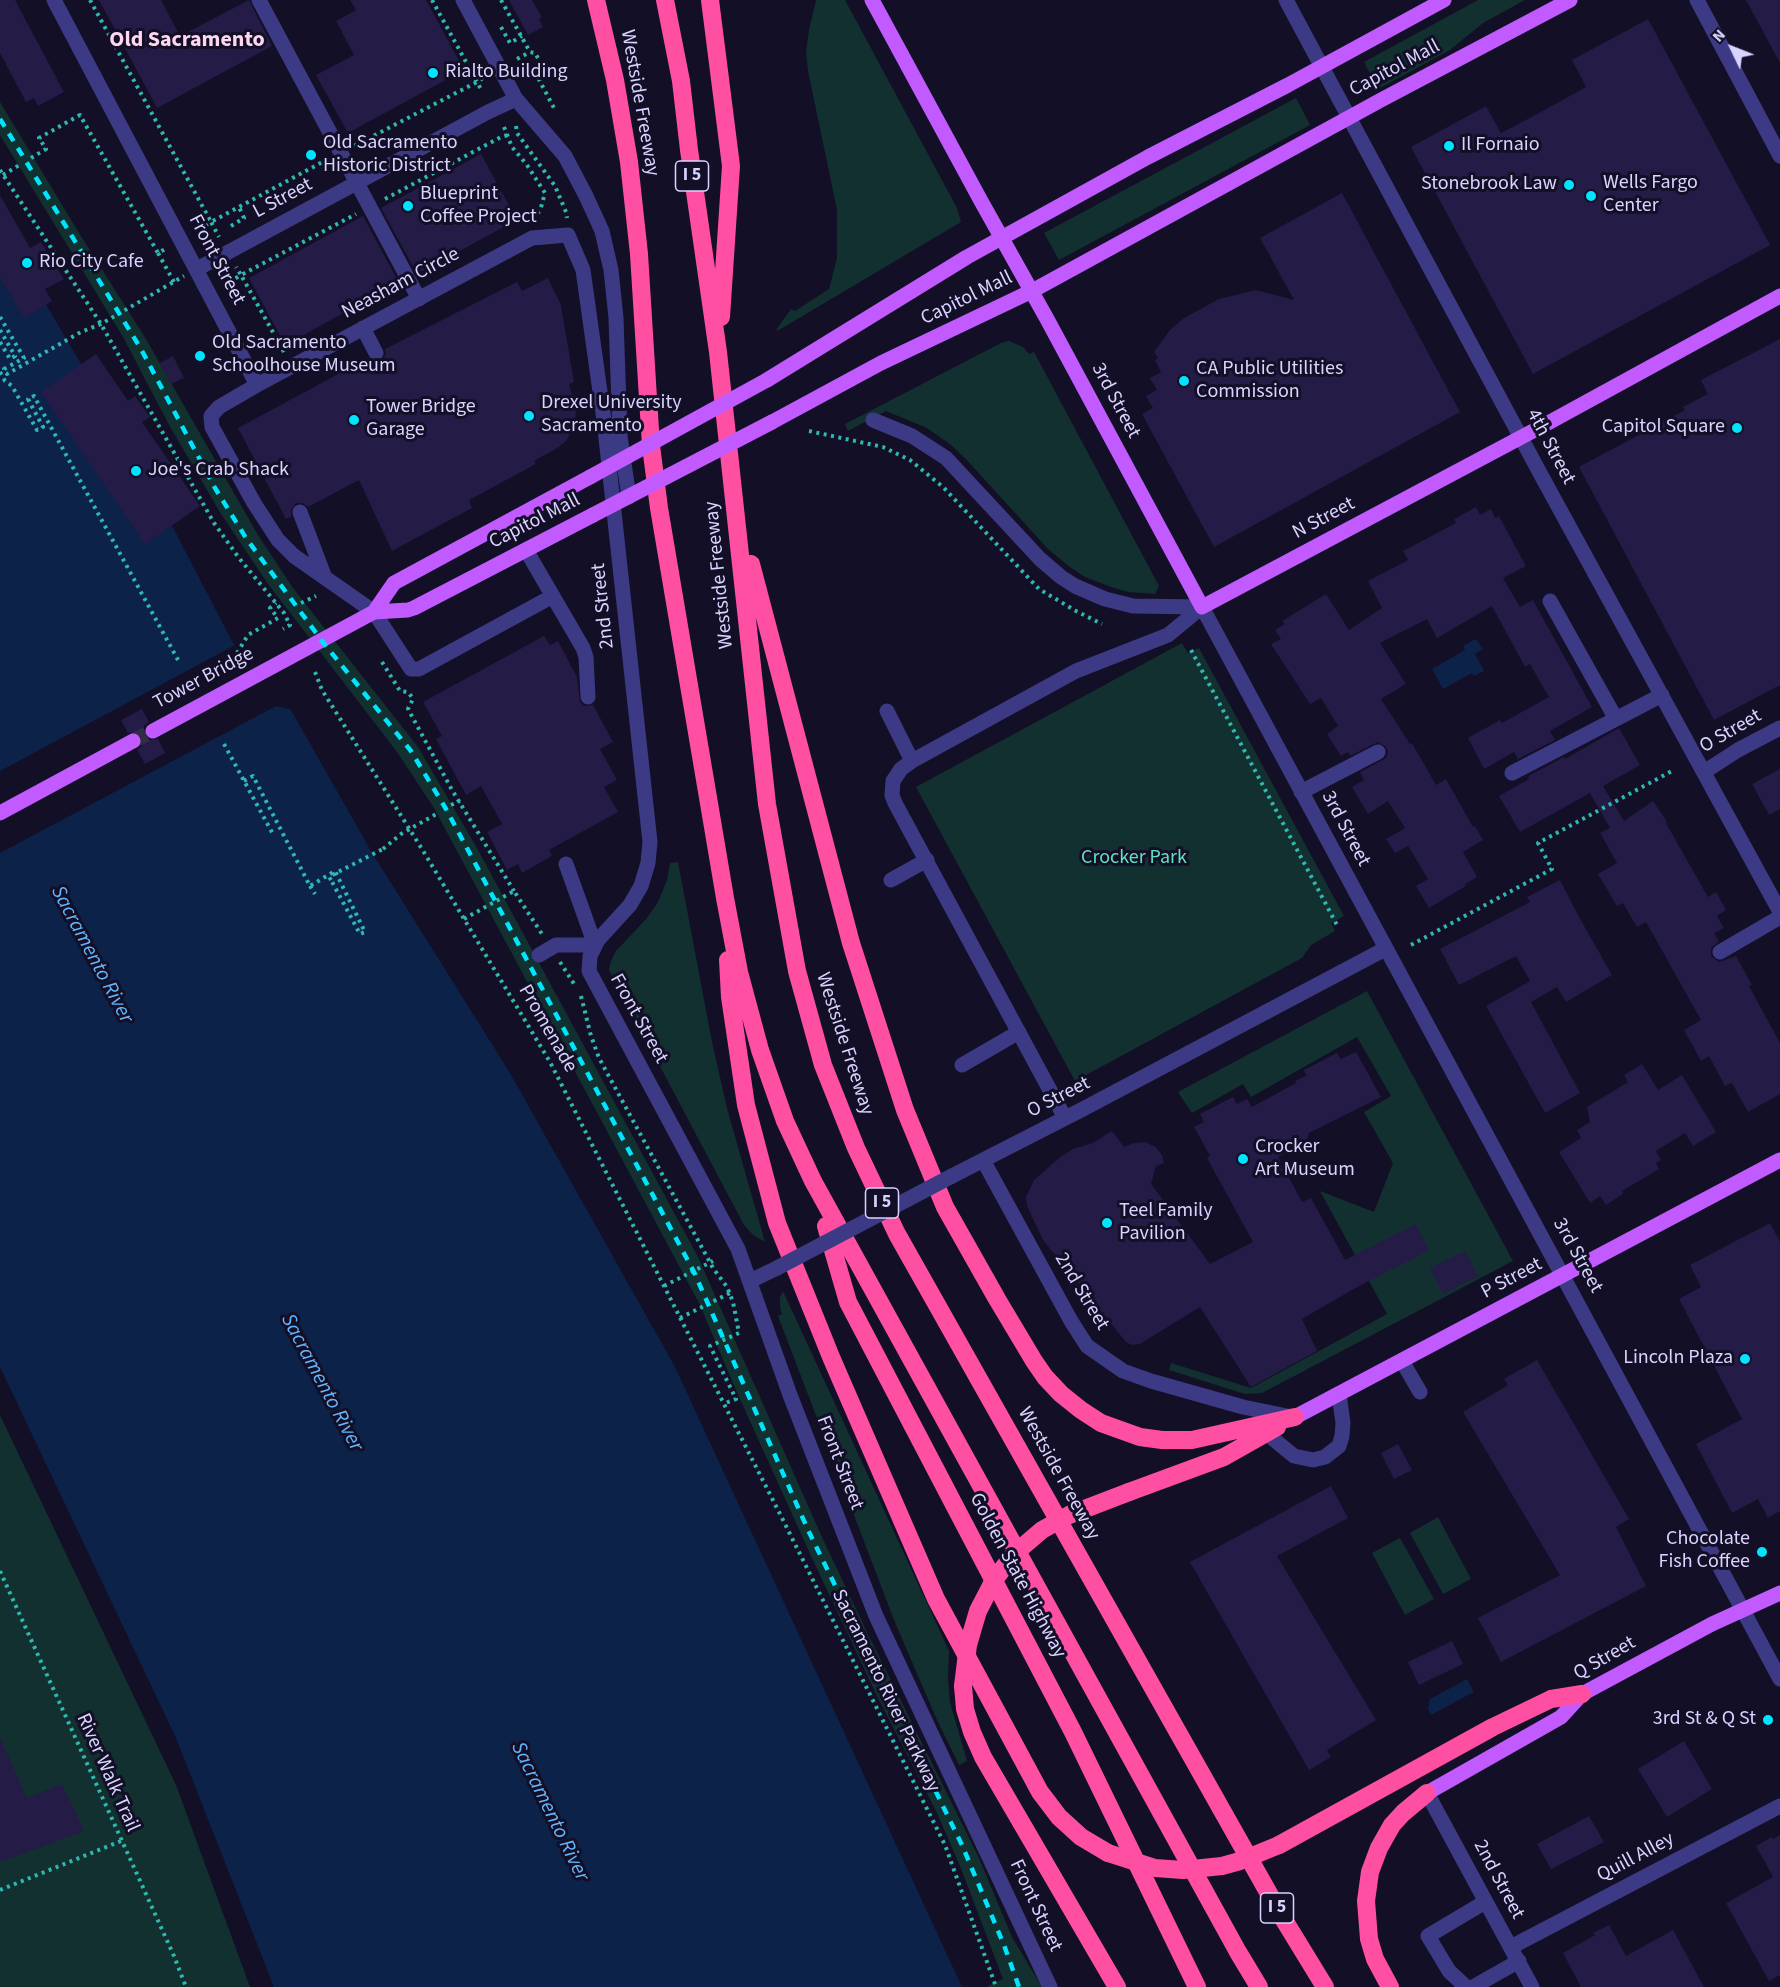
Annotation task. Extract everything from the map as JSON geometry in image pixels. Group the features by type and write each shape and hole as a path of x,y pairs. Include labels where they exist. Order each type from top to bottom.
{"highway":[{"name":"Westside Freeway","path":"596,0 615,80 629,162 639,254 651,446 659,508 725,898 739,972 760,1050 785,1121 813,1181 1259,1987"},
{"name":"Westside Freeway","path":"665,0 681,81 718,352 767,804 796,971 823,1065 856,1148 897,1234 1281,1915 1325,1987"},
{"path":"710,0 731,166 718,352"},
{"path":"736,507 850,943 905,1110 945,1207 1034,1361 1061,1394 1081,1410 1101,1423 1140,1437 1192,1440 1295,1417"},
{"path":"725,898 730,997 746,1105 777,1223 831,1357 936,1599 1040,1792 1059,1817 1081,1837 1108,1853 1127,1860 1155,1868 1192,1870 1222,1866 1279,1845 1493,1727 1551,1699 1582,1694"},
{"name":"Golden State Highway","path":"813,1181 848,1302 1073,1732 1197,1987"},
{"path":"1118,1987 983,1757 972,1732 965,1709 963,1686 968,1645 978,1611 994,1580 1014,1554 1042,1530 1069,1515 1224,1457 1295,1417"},
{"path":"1390,1987 1375,1959 1369,1939 1366,1909 1369,1880 1373,1862 1388,1831 1403,1813 1427,1793"}],"main road":[{"name":"3rd Street","path":"872,0 1202,607"},
{"name":"Capitol Mall","path":"374,612 394,583 767,380 967,256 1444,0"},
{"name":"Capitol Mall","path":"275,665 374,612 414,608 881,363 1032,291 1570,0"},
{"name":"N Street","path":"1202,607 1780,296"},
{"name":"Tower Bridge","path":"153,730 275,665"},
{"path":"0,813 133,741"},
{"name":"P Street","path":"1295,1417 1780,1160"},
{"name":"Q Street","path":"1427,1793 1561,1717 1582,1694 1712,1624 1780,1593"}],"street":[{"name":"Front Street","path":"54,0 257,385"},
{"path":"259,0 419,299"},
{"path":"463,0 516,99 565,156 602,231 611,270 616,318 620,436 629,497"},
{"name":"4th Street","path":"1286,0 1780,912"},
{"path":"1697,0 1780,156"},
{"name":"L Street","path":"197,269 516,99"},
{"name":"Neasham Circle","path":"257,385 532,238 568,235"},
{"name":"2nd Street","path":"568,235 583,270 604,420 650,842 645,876 636,897 593,951"},
{"path":"363,328 376,353"},
{"path":"257,385 216,409 211,416 212,427 272,533 289,551 374,612 411,669 416,670 553,596"},
{"path":"873,420 912,436 946,458 1040,559 1075,586 1105,599 1133,606 1202,607"},
{"path":"300,512 325,578"},
{"path":"526,550 586,657 588,697"},
{"path":"1550,601 1616,719"},
{"name":"N Street","path":"927,860 892,795 892,780 901,769 1081,668 1168,635 1202,607"},
{"name":"3rd Street","path":"1202,607 1780,1679"},
{"path":"1512,773 1662,695"},
{"path":"887,711 912,761"},
{"name":"O Street","path":"1704,772 1738,750 1780,728"},
{"path":"1301,792 1378,752"},
{"path":"891,880 927,860 1065,1118"},
{"name":"Front Street","path":"566,864 593,951 589,971 591,977 738,1249 790,1395 876,1616 1050,1987"},
{"path":"1720,952 1780,917"},
{"path":"539,955 556,945 593,951"},
{"name":"O Street","path":"750,1281 1386,949"},
{"path":"962,1065 1019,1032"},
{"name":"2nd Street","path":"984,1160 1071,1322 1087,1346 1123,1371 1151,1381 1243,1407 1295,1417"},
{"path":"1402,1361 1420,1392"},
{"path":"1266,1433 1294,1456 1313,1460 1325,1457 1339,1446 1342,1436 1343,1423 1339,1394"},
{"name":"2nd Street","path":"1427,1793 1532,1987"},
{"name":"Quill Alley","path":"1473,1987 1515,1954 1780,1806"},
{"path":"1466,1987 1449,1971 1428,1936 1485,1902"}],"path":[{"path":"90,0 219,237"},
{"path":"432,0 482,91"},
{"path":"501,0 530,52 535,53 542,65 534,70 555,110"},
{"path":"501,27 510,43 522,36"},
{"path":"517,59 530,52"},
{"path":"353,146 487,76"},
{"path":"516,99 517,133 555,186 566,212 568,235"},
{"path":"31,158 46,149 39,138 80,115 174,282"},
{"path":"504,127 512,147 528,165 545,192 540,212 524,223 526,227"},
{"path":"379,202 508,135"},
{"path":"199,230 334,156"},
{"path":"21,164 2,173 101,324 214,523 239,558 285,612 290,625 283,629"},
{"path":"231,226 244,218 239,207"},
{"path":"230,282 365,209"},
{"path":"158,253 170,246"},
{"path":"234,264 284,352"},
{"path":"0,317 24,358 4,369 7,374 197,269"},
{"path":"0,330 15,356 10,359 0,342"},
{"path":"0,372 5,381 12,386 37,430 43,427 28,399 34,396 178,660"},
{"path":"809,431 883,447 910,460 943,487 1039,589 1102,624"},
{"path":"301,603 316,596"},
{"path":"237,653 248,635 278,618 270,608 276,603"},
{"path":"1191,650 1338,927"},
{"path":"382,662 400,691 408,692 411,696 408,709 460,801 542,934"},
{"name":"Promenade","path":"315,672 322,690 550,1062 729,1416"},
{"path":"224,744 274,836"},
{"path":"1411,945 1552,869 1538,843 1672,771"},
{"path":"244,781 253,776 315,894"},
{"path":"451,806 460,801"},
{"path":"310,886 335,871 365,932 360,934 329,877 336,873 383,849 409,829 438,813"},
{"path":"464,919 514,891"},
{"path":"562,965 580,993 599,1058 730,1293 739,1332 710,1346 736,1399 723,1404"},
{"path":"664,1286 711,1262"},
{"path":"680,1318 730,1293"},
{"name":"Sacramento River Parkway","path":"729,1416 945,1845 996,1987"},
{"name":"River Walk Trail","path":"0,1571 186,1987"},
{"path":"0,1890 122,1840"}],"green space":[{"path":"816,0 845,0 957,208 961,222 776,330 791,309 795,311 829,289 837,258 837,210 806,52"},
{"path":"1478,0 1525,0 1483,23 1450,50 1378,89 1364,62"},
{"path":"1296,98 1310,125 1059,260 1044,233"},
{"path":"0,102 146,339 258,535 293,588 418,747 477,848 698,1257 821,1535 979,1858 1012,1937 1042,1987 988,1987 1003,1979 960,1866 936,1811 877,1696 811,1556 700,1305 434,808 397,752 268,584 221,514 169,425 123,337 0,135"},
{"path":"1009,341 1023,347 1029,354 1034,352 1159,586 1155,594 1128,592 1111,587 1085,577 1071,568 1048,549 965,458 927,428 886,411 848,431 845,424 1001,343"},
{"name":"Crocker Park","path":"1182,643 1188,653 1199,648 1344,916 1331,923 1335,931 1311,945 1302,958 1075,1081 916,787"},
{"path":"678,862 712,1042 728,1112 765,1242 753,1235 744,1225 609,970 616,951 647,918 658,902 667,880 670,863"},
{"path":"1367,991 1513,1261 1262,1393 1245,1394 1169,1370 1171,1363 1251,1388 1387,1314 1320,1191 1374,1212 1393,1163 1364,1112 1391,1096 1357,1037 1251,1097 1243,1084 1192,1113 1178,1092"},
{"path":"783,1291 949,1651 950,1702 967,1761 959,1765 894,1620 778,1316 782,1314 780,1297"},
{"path":"0,1415 176,1785 250,1987 0,1987"},
{"path":"1438,1517 1471,1579 1443,1594 1410,1533"},
{"path":"1400,1538 1434,1599 1405,1615 1372,1553"}],"water":[{"name":"Sacramento River","path":"0,227 137,458 235,647 283,696 371,851 510,1073 675,1367 962,1987 274,1987 176,1738 0,1367"},
{"path":"1476,639 1483,649 1475,654 1484,671 1474,676 1472,673 1443,689 1432,669 1465,650 1463,646"},
{"path":"1467,1679 1474,1692 1431,1715 1428,1708 1430,1699"}],"pier":[{"path":"237,644 285,695 292,707 288,709 276,706 0,853 0,771"}],"building":[{"path":"0,0 15,0 64,92 38,106 34,98 26,102 0,53"},
{"path":"99,0 161,0 180,36 249,0 272,46 157,108"},
{"name":"Rialto Building","path":"350,0 426,0 464,70 348,133 316,75 354,55 336,21 356,10"},
{"path":"509,0 532,0 542,17 539,19 543,27 528,35"},
{"path":"1746,0 1780,0 1780,63"},
{"name":"Wells Fargo Center","path":"1648,19 1770,245 1533,374 1411,147 1486,106 1501,133 1541,112 1586,87 1572,60"},
{"path":"481,154 517,220 417,274 381,208"},
{"path":"1342,193 1460,412 1214,547 1142,414 1153,408 1146,396 1157,390 1150,378 1161,372 1154,352 1170,330 1184,318 1219,299 1256,290 1294,300 1260,238"},
{"name":"Rio City Cafe","path":"0,195 30,248 41,242 64,279 45,289 52,301 24,318 0,277"},
{"path":"363,216 399,283 285,345 249,278"},
{"path":"548,278 561,305 574,382 569,384 576,410 575,421 567,440 534,461 536,464 469,500 472,508 392,551 359,480 308,507 302,503 296,503 291,510 291,517 286,519 238,428 368,358 375,363 381,361 386,354 385,349 517,282 522,291"},
{"path":"1780,339 1780,685 1714,720 1579,467 1685,410 1683,407 1708,394 1701,380"},
{"name":"Joe's Crab Shack","path":"96,354 128,401 135,396 150,417 142,422 200,506 145,544 41,392"},
{"path":"173,356 184,378 171,384 160,363"},
{"path":"1476,507 1480,515 1491,509 1495,518 1499,516 1526,566 1503,578 1520,607 1533,600 1592,707 1550,731 1555,740 1518,759 1514,752 1484,769 1468,738 1500,720 1502,723 1549,697 1530,664 1525,667 1492,606 1437,638 1427,619 1380,643 1406,684 1381,699 1410,744 1412,743 1436,785 1446,779 1473,827 1475,826 1483,840 1463,852 1477,877 1429,908 1416,886 1428,879 1408,846 1395,853 1386,839 1405,828 1388,801 1368,814 1352,787 1364,780 1360,772 1386,758 1388,752 1386,747 1378,742 1350,756 1348,752 1341,756 1327,734 1338,726 1321,698 1310,704 1271,644 1281,639 1275,630 1285,624 1282,621 1326,594 1349,630 1382,608 1368,581 1408,560 1403,551 1456,523 1454,519"},
{"path":"544,636 550,645 558,641 577,677 580,702 584,706 593,705 613,742 600,749 617,780 604,787 618,812 549,850 552,856 522,873 518,864 507,870 487,832 502,824 481,786 466,795 436,739 442,736 423,702"},
{"path":"142,709 149,722 144,726 144,735 148,740 158,739 165,753 145,764 137,750 142,746 142,737 138,732 128,733 121,720"},
{"path":"1619,728 1640,765 1603,786 1624,821 1653,801 1666,820 1708,897 1716,892 1726,910 1717,916 1724,928 1714,933 1719,941 1711,948 1711,956 1719,962 1736,956 1752,985 1749,986 1780,1043 1780,1094 1748,1112 1732,1083 1725,1086 1709,1056 1701,1061 1684,1030 1701,1020 1646,922 1637,927 1623,903 1617,906 1598,874 1617,863 1600,833 1610,828 1590,793 1520,832 1499,796 1529,779 1528,776 1564,757 1565,759"},
{"path":"1780,769 1780,809 1769,815 1752,784"},
{"path":"1560,880 1612,975 1566,1002 1557,987 1531,1002 1580,1093 1545,1113 1486,1006 1530,981 1516,956 1459,985 1440,949 1530,902 1527,897"},
{"path":"1356,1052 1381,1097 1309,1133 1306,1143 1278,1157 1302,1202 1311,1198 1345,1260 1416,1224 1429,1250 1302,1319 1317,1351 1251,1387 1200,1307 1140,1344 1132,1345 1126,1342 1043,1240 1027,1206 1026,1197 1034,1180 1073,1149 1093,1143 1112,1131 1124,1147 1145,1142 1156,1147 1164,1163 1156,1166 1151,1184 1210,1264 1253,1242 1207,1158 1210,1156 1194,1127 1204,1122 1200,1114 1233,1097 1237,1104 1247,1099 1252,1107 1306,1076 1304,1070 1337,1053 1341,1059"},
{"path":"1642,1064 1658,1090 1682,1075 1716,1132 1693,1146 1685,1133 1656,1151 1661,1160 1656,1163 1659,1169 1622,1191 1623,1194 1606,1205 1600,1196 1590,1203 1559,1152 1581,1138 1577,1130 1590,1122 1587,1107 1628,1082 1624,1075"},
{"name":"Lincoln Plaza","path":"1770,1223 1780,1242 1780,1511 1768,1518 1758,1499 1732,1513 1696,1444 1742,1419 1679,1299 1701,1287 1690,1265"},
{"path":"1465,1251 1478,1276 1443,1294 1430,1268"},
{"path":"1537,1360 1629,1519 1616,1527 1646,1586 1501,1662 1478,1618 1560,1575 1463,1412 1508,1385 1504,1379"},
{"path":"1398,1444 1412,1470 1394,1479 1381,1453"},
{"path":"1331,1486 1348,1518 1277,1556 1376,1720 1327,1750 1331,1757 1309,1770 1190,1562"},
{"path":"1452,1641 1463,1664 1419,1685 1408,1662"},
{"path":"0,1738 27,1798 62,1784 84,1831 0,1862"},
{"path":"1684,1741 1712,1789 1667,1817 1638,1769"},
{"path":"1589,1816 1604,1842 1551,1869 1537,1844"},
{"path":"1780,1835 1780,1975 1769,1981 1726,1903 1773,1877 1756,1846"},
{"path":"1609,1925 1626,1956 1673,1930 1704,1987 1581,1987 1563,1953"}],"tunnel":[{"path":"133,741 153,731"}],"railway":[{"path":"0,119 141,349 215,488 246,538 322,641 411,751 446,809 694,1272 808,1530 962,1845 1019,1987"}],"place":[{"name":"Rialto Building","path":"433,73"},
{"name":"Il Fornaio","path":"1449,146"},
{"name":"Old Sacramento Historic District","path":"311,155"},
{"name":"Stonebrook Law","path":"1569,185"},
{"name":"Wells Fargo Center","path":"1591,196"},
{"name":"Blueprint Coffee Project","path":"408,206"},
{"name":"Rio City Cafe","path":"27,263"},
{"name":"Old Sacramento Schoolhouse Museum","path":"200,356"},
{"name":"CA Public Utilities Commission","path":"1184,381"},
{"name":"Drexel University Sacramento","path":"529,416"},
{"name":"Tower Bridge Garage","path":"354,420"},
{"name":"Capitol Square","path":"1737,428"},
{"name":"Joe's Crab Shack","path":"136,471"},
{"name":"Crocker Art Museum","path":"1243,1159"},
{"name":"Teel Family Pavilion","path":"1107,1223"},
{"name":"Lincoln Plaza","path":"1745,1359"},
{"name":"Chocolate Fish Coffee","path":"1762,1552"},
{"name":"3rd St & Q St","path":"1768,1720"}],"district":[{"name":"Old Sacramento","path":"187,41"}]}
